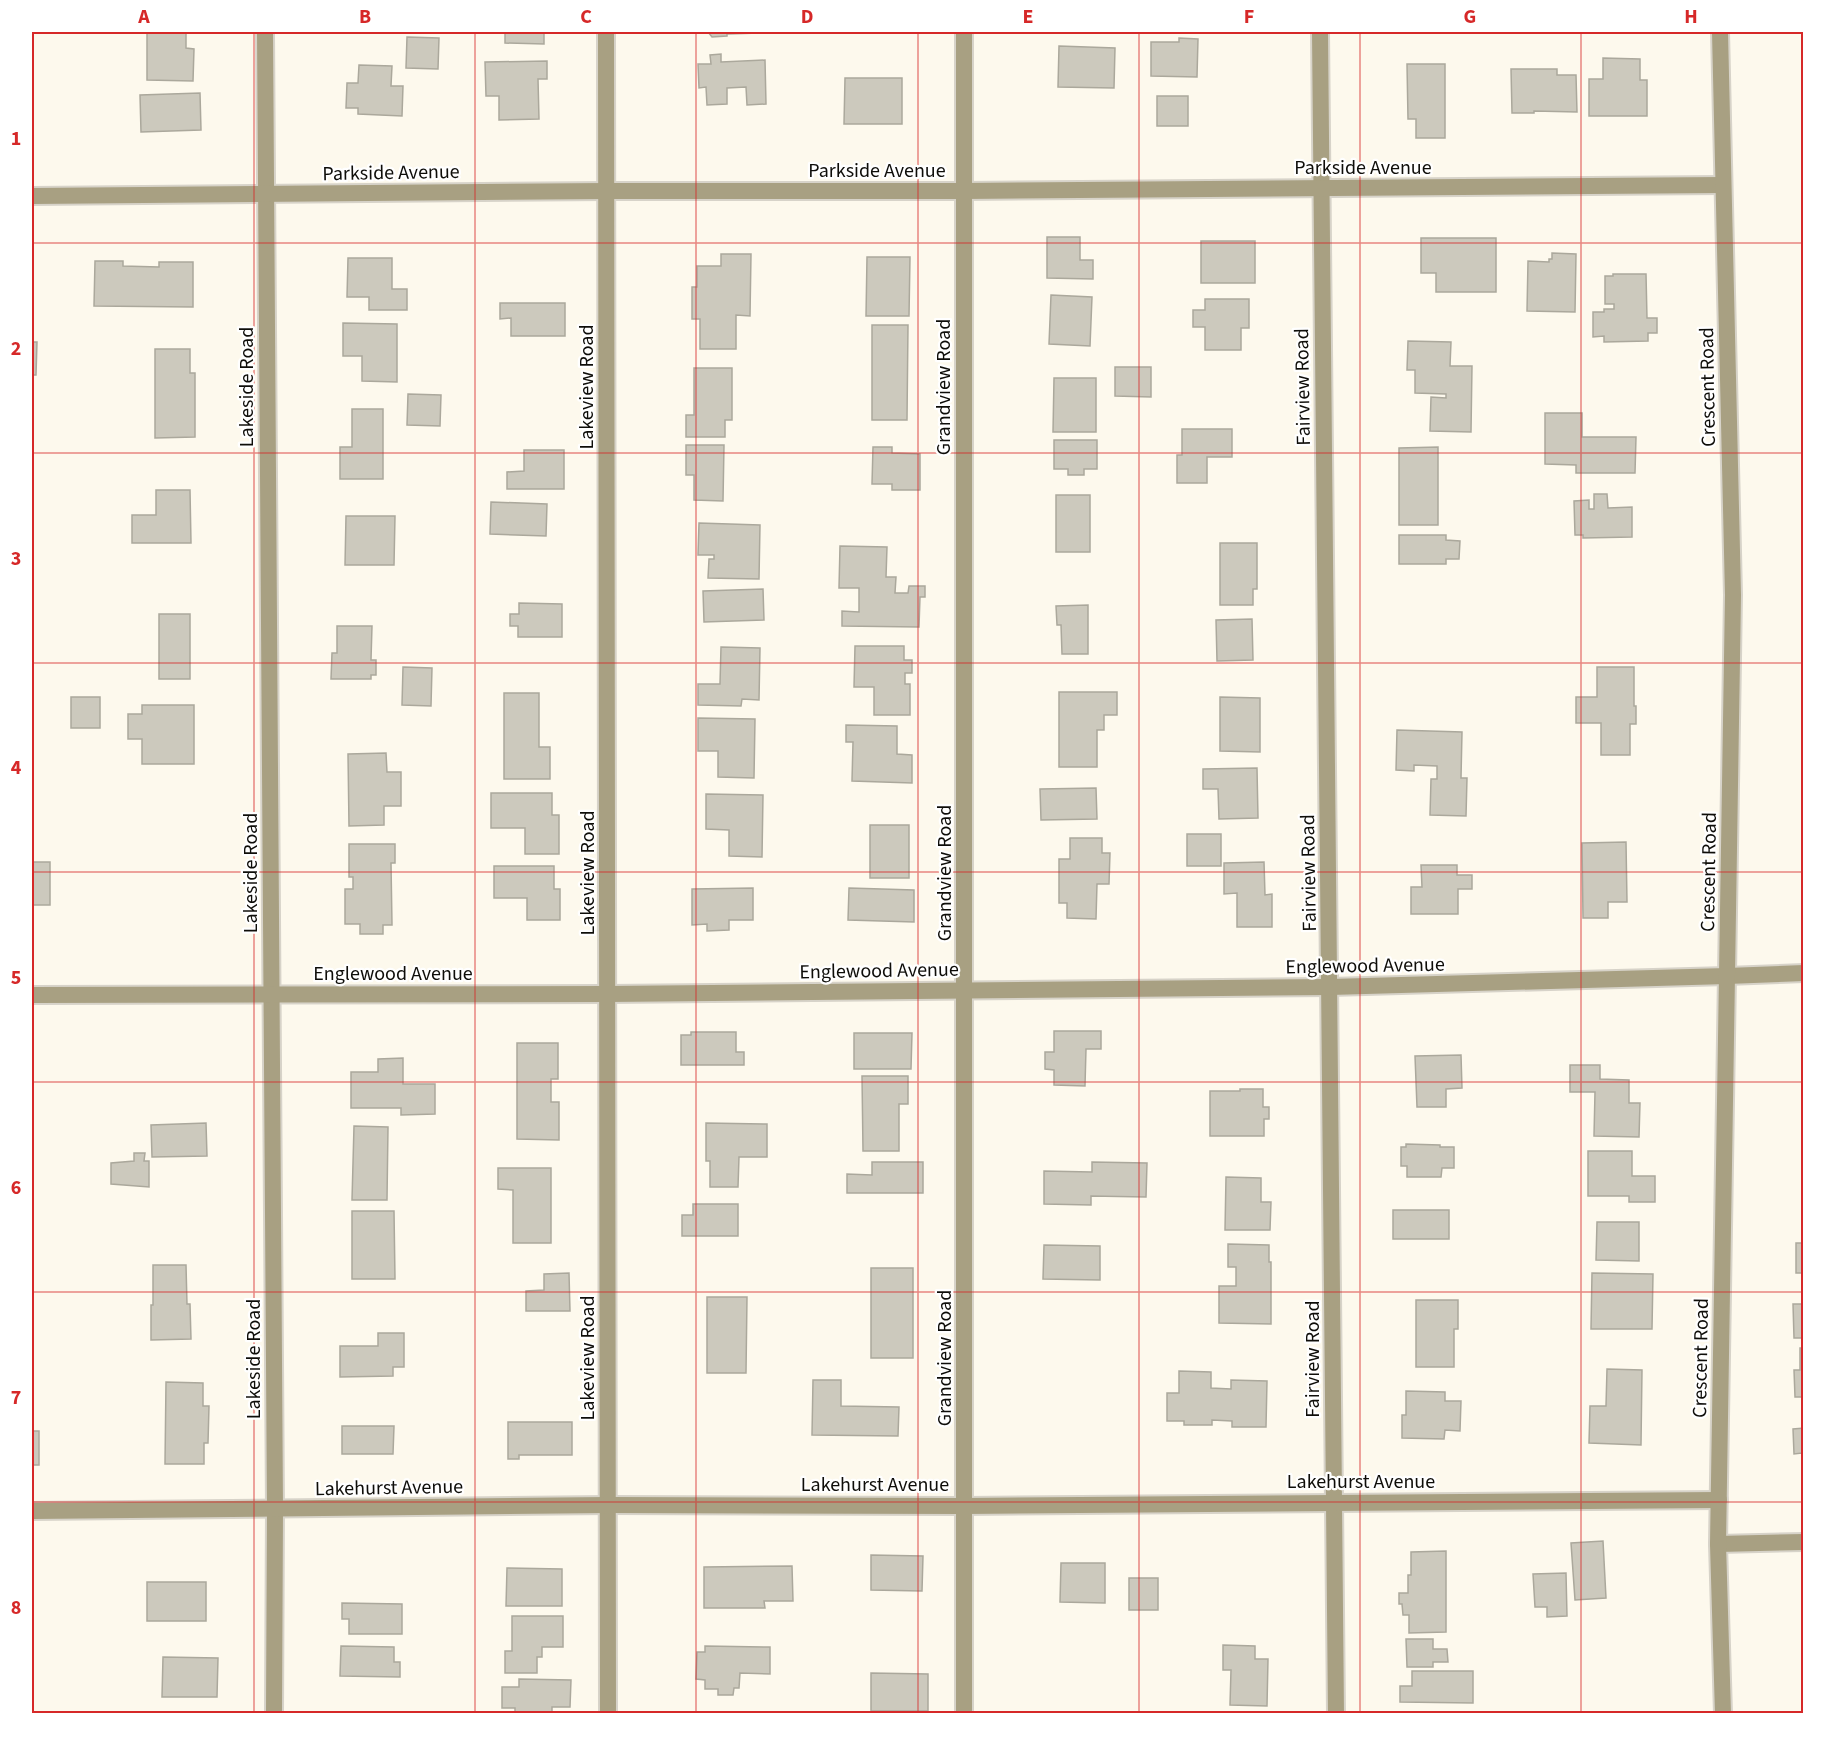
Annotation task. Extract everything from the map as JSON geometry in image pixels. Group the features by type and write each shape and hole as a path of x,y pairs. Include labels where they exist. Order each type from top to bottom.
{"street":[{"name":"Lakeside Road","path":"265,32 275,1509 274,1713"},
{"name":"Lakeview Road","path":"606,32 608,1713"},
{"name":"Grandview Road","path":"964,32 964,1713"},
{"name":"Fairview Road","path":"1320,32 1336,1713"},
{"name":"Crescent Road","path":"1720,32 1733,595 1718,1544 1723,1713"},
{"name":"Parkside Avenue","path":"32,196 1723,185"},
{"name":"Englewood Avenue","path":"32,995 608,994 1330,987 1803,973"},
{"name":"Lakehurst Avenue","path":"32,1510 1719,1500"},
{"path":"1718,1544 1803,1542"}],"building":[{"path":"147,32 186,32 186,48 194,49 193,81 147,80"},
{"path":"505,32 544,32 544,44 505,43"},
{"path":"708,32 759,32 759,33 712,37"},
{"path":"407,37 439,38 438,69 406,68"},
{"path":"1179,38 1198,39 1197,77 1151,76 1151,42 1179,42"},
{"path":"1059,46 1115,48 1114,88 1058,87"},
{"path":"721,54 721,62 765,60 766,104 747,105 746,87 727,88 727,104 707,105 706,87 699,88 698,64 711,64 710,55"},
{"path":"1603,58 1640,59 1640,80 1647,80 1647,116 1589,116 1589,79 1603,79"},
{"path":"547,61 547,79 538,79 539,119 499,120 499,96 486,96 485,62"},
{"path":"1407,64 1445,64 1445,138 1416,138 1416,119 1408,119"},
{"path":"359,65 392,66 391,86 403,86 402,116 358,114 358,108 346,108 347,83 358,83"},
{"path":"1511,69 1557,69 1557,75 1576,75 1577,112 1512,113"},
{"path":"845,78 902,78 902,124 844,124"},
{"path":"200,93 201,130 141,132 140,95"},
{"path":"1157,96 1188,96 1188,126 1157,126"},
{"path":"1047,237 1080,237 1080,260 1093,260 1093,279 1047,278"},
{"path":"1421,238 1496,238 1496,292 1436,292 1436,273 1421,273"},
{"path":"1201,241 1255,241 1255,283 1201,283"},
{"path":"1552,253 1576,254 1575,312 1527,311 1528,261 1549,262 1549,259 1552,259"},
{"path":"721,254 751,254 750,316 736,315 736,349 700,349 700,319 692,319 692,287 697,287 697,266 721,266"},
{"path":"867,257 910,257 909,316 866,316"},
{"path":"348,258 392,258 392,289 407,289 407,310 369,310 369,297 347,297"},
{"path":"95,261 123,261 123,266 159,267 159,262 193,262 193,307 94,306"},
{"path":"1613,274 1646,274 1647,318 1657,318 1657,333 1648,333 1648,341 1604,342 1604,336 1593,337 1593,312 1614,309 1614,304 1605,304 1605,276 1613,276"},
{"path":"1051,295 1092,297 1090,346 1049,344"},
{"path":"1205,299 1249,299 1249,328 1241,328 1241,350 1205,350 1205,327 1193,327 1193,310 1205,310"},
{"path":"500,303 565,303 565,336 511,336 511,318 500,319"},
{"path":"343,323 397,324 397,382 362,381 362,356 343,356"},
{"path":"872,325 908,325 907,420 872,420"},
{"path":"1408,341 1451,342 1450,366 1472,366 1471,432 1430,431 1431,397 1446,398 1446,394 1415,393 1415,370 1407,370"},
{"path":"32,342 37,342 36,375 32,375"},
{"path":"155,349 190,349 190,373 195,373 195,437 155,438"},
{"path":"1115,367 1151,367 1151,397 1115,396"},
{"path":"694,368 732,368 732,420 725,420 725,437 686,437 686,415 694,415"},
{"path":"1054,378 1096,378 1096,432 1053,432"},
{"path":"408,394 441,395 440,426 407,425"},
{"path":"352,409 383,409 383,479 340,479 340,447 352,447"},
{"path":"1545,413 1582,413 1582,437 1636,437 1635,473 1576,473 1576,465 1545,464"},
{"path":"1182,429 1232,429 1232,457 1207,457 1207,483 1177,483 1177,455 1182,455"},
{"path":"1054,440 1097,440 1097,469 1084,469 1084,475 1068,475 1068,469 1054,469"},
{"path":"686,445 724,445 723,501 694,500 694,475 686,475"},
{"path":"873,447 892,447 892,453 920,454 920,490 892,490 892,484 872,484"},
{"path":"1438,447 1438,525 1399,525 1399,448"},
{"path":"524,450 564,450 564,489 507,489 507,472 524,471"},
{"path":"156,490 190,490 191,543 132,543 132,515 156,515"},
{"path":"1594,494 1607,494 1608,508 1632,507 1632,537 1583,538 1583,535 1575,535 1574,501 1589,500 1589,509 1594,509"},
{"path":"1056,495 1090,495 1090,552 1056,552"},
{"path":"491,502 547,504 546,536 490,534"},
{"path":"346,516 395,516 394,565 345,565"},
{"path":"699,523 760,525 759,579 708,578 709,559 714,559 714,555 698,555"},
{"path":"1399,535 1446,535 1446,540 1460,541 1459,559 1446,559 1446,564 1399,564"},
{"path":"1220,543 1257,543 1257,589 1253,589 1253,605 1220,605"},
{"path":"840,546 887,547 886,577 896,577 895,593 908,593 909,586 925,586 925,597 920,597 919,627 842,626 842,611 859,612 859,588 839,588"},
{"path":"763,589 764,620 704,622 703,591"},
{"path":"519,603 562,604 562,637 518,637 518,626 510,626 510,614 519,614"},
{"path":"1088,605 1088,654 1062,654 1061,625 1057,625 1056,606"},
{"path":"159,614 190,614 190,679 159,679"},
{"path":"1252,619 1253,660 1217,661 1216,620"},
{"path":"337,626 372,626 371,660 376,660 376,675 371,675 371,679 331,679 332,653 337,653"},
{"path":"855,646 904,646 904,660 912,660 912,673 905,673 905,684 910,684 910,715 874,715 874,687 854,687"},
{"path":"721,647 760,648 759,700 742,699 741,706 698,705 698,684 720,684"},
{"path":"403,667 432,668 431,706 402,705"},
{"path":"1597,667 1634,667 1636,724 1630,724 1630,755 1601,755 1601,723 1576,723 1576,697 1597,697"},
{"path":"1059,692 1117,692 1117,715 1104,715 1104,730 1097,730 1097,767 1059,767"},
{"path":"504,693 539,693 539,747 550,747 550,779 504,779"},
{"path":"71,697 100,697 100,728 71,728"},
{"path":"1220,697 1260,698 1260,752 1220,751"},
{"path":"142,705 194,705 194,764 142,764 142,739 128,739 128,714 142,714"},
{"path":"698,718 755,719 754,778 718,777 718,751 698,751"},
{"path":"846,725 897,726 897,754 912,755 912,783 852,781 853,742 846,742"},
{"path":"1397,730 1462,732 1461,778 1467,778 1466,816 1430,815 1431,779 1437,779 1437,766 1414,765 1414,771 1396,770"},
{"path":"386,753 387,772 401,772 401,806 384,806 384,825 349,826 348,754"},
{"path":"1257,768 1258,818 1219,819 1218,789 1203,789 1203,769"},
{"path":"1096,788 1097,819 1041,820 1040,789"},
{"path":"491,793 552,793 552,815 559,815 559,854 525,854 525,828 491,828"},
{"path":"706,794 763,795 762,857 729,856 729,830 706,829"},
{"path":"870,825 909,825 909,878 870,878"},
{"path":"1187,834 1221,834 1221,866 1187,866"},
{"path":"1070,838 1102,838 1102,853 1110,853 1109,884 1097,884 1096,919 1067,918 1067,903 1059,903 1059,859 1070,859"},
{"path":"1626,842 1627,902 1608,902 1608,918 1583,918 1582,843"},
{"path":"349,844 395,844 395,863 391,863 392,925 383,925 383,934 360,934 360,924 345,924 345,889 353,889 353,877 349,877"},
{"path":"32,862 50,862 50,905 32,905"},
{"path":"1264,862 1265,895 1272,894 1272,927 1237,927 1237,893 1224,894 1224,863"},
{"path":"1421,865 1457,865 1457,875 1472,875 1472,889 1458,889 1458,914 1411,914 1411,887 1422,887"},
{"path":"494,866 554,866 554,889 560,889 560,920 527,920 527,898 494,898"},
{"path":"753,888 753,920 729,920 729,930 707,931 707,924 692,925 692,889"},
{"path":"849,888 914,890 914,922 848,920"},
{"path":"1054,1031 1101,1031 1101,1049 1086,1049 1085,1086 1054,1085 1054,1070 1045,1069 1045,1052 1054,1052"},
{"path":"691,1032 736,1032 736,1052 744,1052 744,1065 681,1065 681,1035 691,1035"},
{"path":"854,1033 912,1033 911,1069 854,1069"},
{"path":"517,1043 558,1043 558,1079 551,1079 551,1102 559,1102 559,1140 517,1139"},
{"path":"1461,1055 1462,1088 1446,1089 1446,1107 1417,1107 1415,1056"},
{"path":"403,1058 403,1084 435,1084 435,1114 401,1115 401,1108 351,1108 351,1072 378,1072 378,1059"},
{"path":"1570,1065 1600,1065 1600,1079 1629,1080 1629,1103 1640,1103 1639,1137 1594,1136 1595,1092 1570,1092"},
{"path":"862,1076 908,1076 908,1104 899,1104 899,1151 863,1151"},
{"path":"1240,1089 1263,1089 1263,1107 1269,1107 1269,1119 1264,1119 1264,1136 1210,1136 1210,1091 1240,1091"},
{"path":"206,1123 207,1156 152,1157 151,1125"},
{"path":"706,1123 767,1124 767,1157 739,1157 738,1187 710,1187 710,1161 706,1161"},
{"path":"354,1126 388,1127 387,1200 352,1200"},
{"path":"1406,1144 1454,1147 1454,1168 1442,1168 1441,1177 1407,1177 1407,1166 1401,1166 1401,1147 1406,1147"},
{"path":"1588,1151 1632,1151 1632,1176 1655,1176 1655,1202 1629,1202 1629,1196 1588,1196"},
{"path":"134,1153 145,1153 144,1161 149,1161 149,1187 111,1184 111,1163 134,1161"},
{"path":"872,1162 923,1162 923,1193 847,1193 847,1174 872,1175"},
{"path":"1092,1162 1147,1163 1146,1197 1091,1196 1091,1205 1044,1204 1044,1171 1092,1172"},
{"path":"498,1168 551,1168 551,1243 513,1243 513,1190 498,1189"},
{"path":"1226,1177 1261,1178 1261,1202 1271,1202 1270,1230 1225,1230"},
{"path":"693,1204 738,1204 738,1236 682,1236 682,1215 693,1215"},
{"path":"1393,1210 1449,1210 1449,1239 1393,1239"},
{"path":"352,1211 394,1211 395,1279 352,1279"},
{"path":"1597,1222 1639,1222 1639,1261 1596,1260"},
{"path":"1796,1243 1804,1243 1804,1273 1796,1273"},
{"path":"1228,1244 1269,1245 1271,1324 1219,1323 1219,1286 1236,1286 1236,1267 1228,1267"},
{"path":"1044,1245 1100,1246 1100,1280 1043,1279"},
{"path":"153,1265 186,1265 191,1339 151,1340"},
{"path":"871,1268 913,1268 913,1358 871,1358"},
{"path":"569,1273 570,1311 526,1311 526,1291 544,1290 544,1274"},
{"path":"1592,1273 1653,1274 1652,1329 1591,1329"},
{"path":"707,1297 747,1297 746,1373 707,1373"},
{"path":"1416,1300 1458,1300 1458,1329 1454,1329 1454,1367 1416,1367"},
{"path":"1793,1304 1804,1304 1804,1338 1794,1338"},
{"path":"378,1333 404,1333 404,1367 393,1367 393,1376 340,1377 340,1346 378,1346"},
{"path":"1800,1348 1804,1348 1804,1397 1795,1397 1794,1370 1800,1370"},
{"path":"1607,1369 1642,1370 1641,1445 1589,1443 1590,1406 1606,1406"},
{"path":"1179,1371 1211,1372 1211,1388 1231,1389 1231,1380 1267,1381 1266,1427 1232,1427 1232,1421 1212,1420 1212,1425 1184,1425 1184,1421 1167,1421 1167,1393 1179,1393"},
{"path":"813,1380 841,1380 841,1406 899,1407 898,1436 812,1435"},
{"path":"166,1382 203,1383 203,1406 209,1406 208,1443 204,1443 204,1464 165,1464"},
{"path":"1406,1391 1445,1392 1445,1401 1461,1401 1460,1431 1445,1430 1444,1439 1402,1438 1402,1415 1406,1415"},
{"path":"508,1422 572,1422 572,1455 519,1455 519,1459 508,1459"},
{"path":"342,1426 394,1426 393,1454 342,1454"},
{"path":"1804,1428 1804,1492 1802,1453 1794,1454 1793,1429"},
{"path":"32,1431 39,1431 39,1465 32,1465"},
{"path":"1603,1541 1606,1598 1575,1600 1571,1543"},
{"path":"1446,1551 1446,1632 1409,1633 1409,1615 1403,1615 1402,1604 1399,1604 1399,1593 1408,1593 1411,1552"},
{"path":"871,1555 923,1556 922,1591 871,1590"},
{"path":"1061,1563 1105,1563 1105,1603 1060,1602"},
{"path":"792,1566 793,1601 764,1601 765,1608 704,1608 704,1567"},
{"path":"507,1568 562,1569 562,1606 506,1606"},
{"path":"1566,1573 1567,1616 1547,1617 1547,1607 1535,1607 1533,1574"},
{"path":"1129,1578 1158,1578 1158,1610 1129,1610"},
{"path":"147,1582 206,1582 206,1621 147,1621"},
{"path":"342,1603 402,1604 402,1634 349,1634 349,1619 342,1619"},
{"path":"512,1616 563,1616 563,1647 542,1647 542,1657 537,1657 537,1673 505,1673 505,1651 512,1651"},
{"path":"1406,1639 1433,1639 1433,1649 1447,1649 1448,1662 1433,1662 1433,1667 1407,1667"},
{"path":"1223,1645 1255,1646 1255,1659 1268,1659 1267,1706 1230,1705 1231,1670 1223,1670"},
{"path":"341,1646 394,1647 394,1662 400,1662 400,1677 340,1676"},
{"path":"705,1646 770,1647 770,1674 740,1673 739,1688 734,1688 733,1695 718,1695 718,1689 705,1689 705,1680 696,1679 697,1652 705,1652"},
{"path":"163,1657 218,1658 217,1697 162,1697"},
{"path":"1412,1671 1473,1671 1473,1703 1400,1702 1400,1686 1412,1686"},
{"path":"871,1673 928,1674 928,1711 871,1711"},
{"path":"519,1679 571,1680 570,1707 552,1707 552,1714 515,1714 515,1708 502,1708 502,1687 519,1687"}]}
